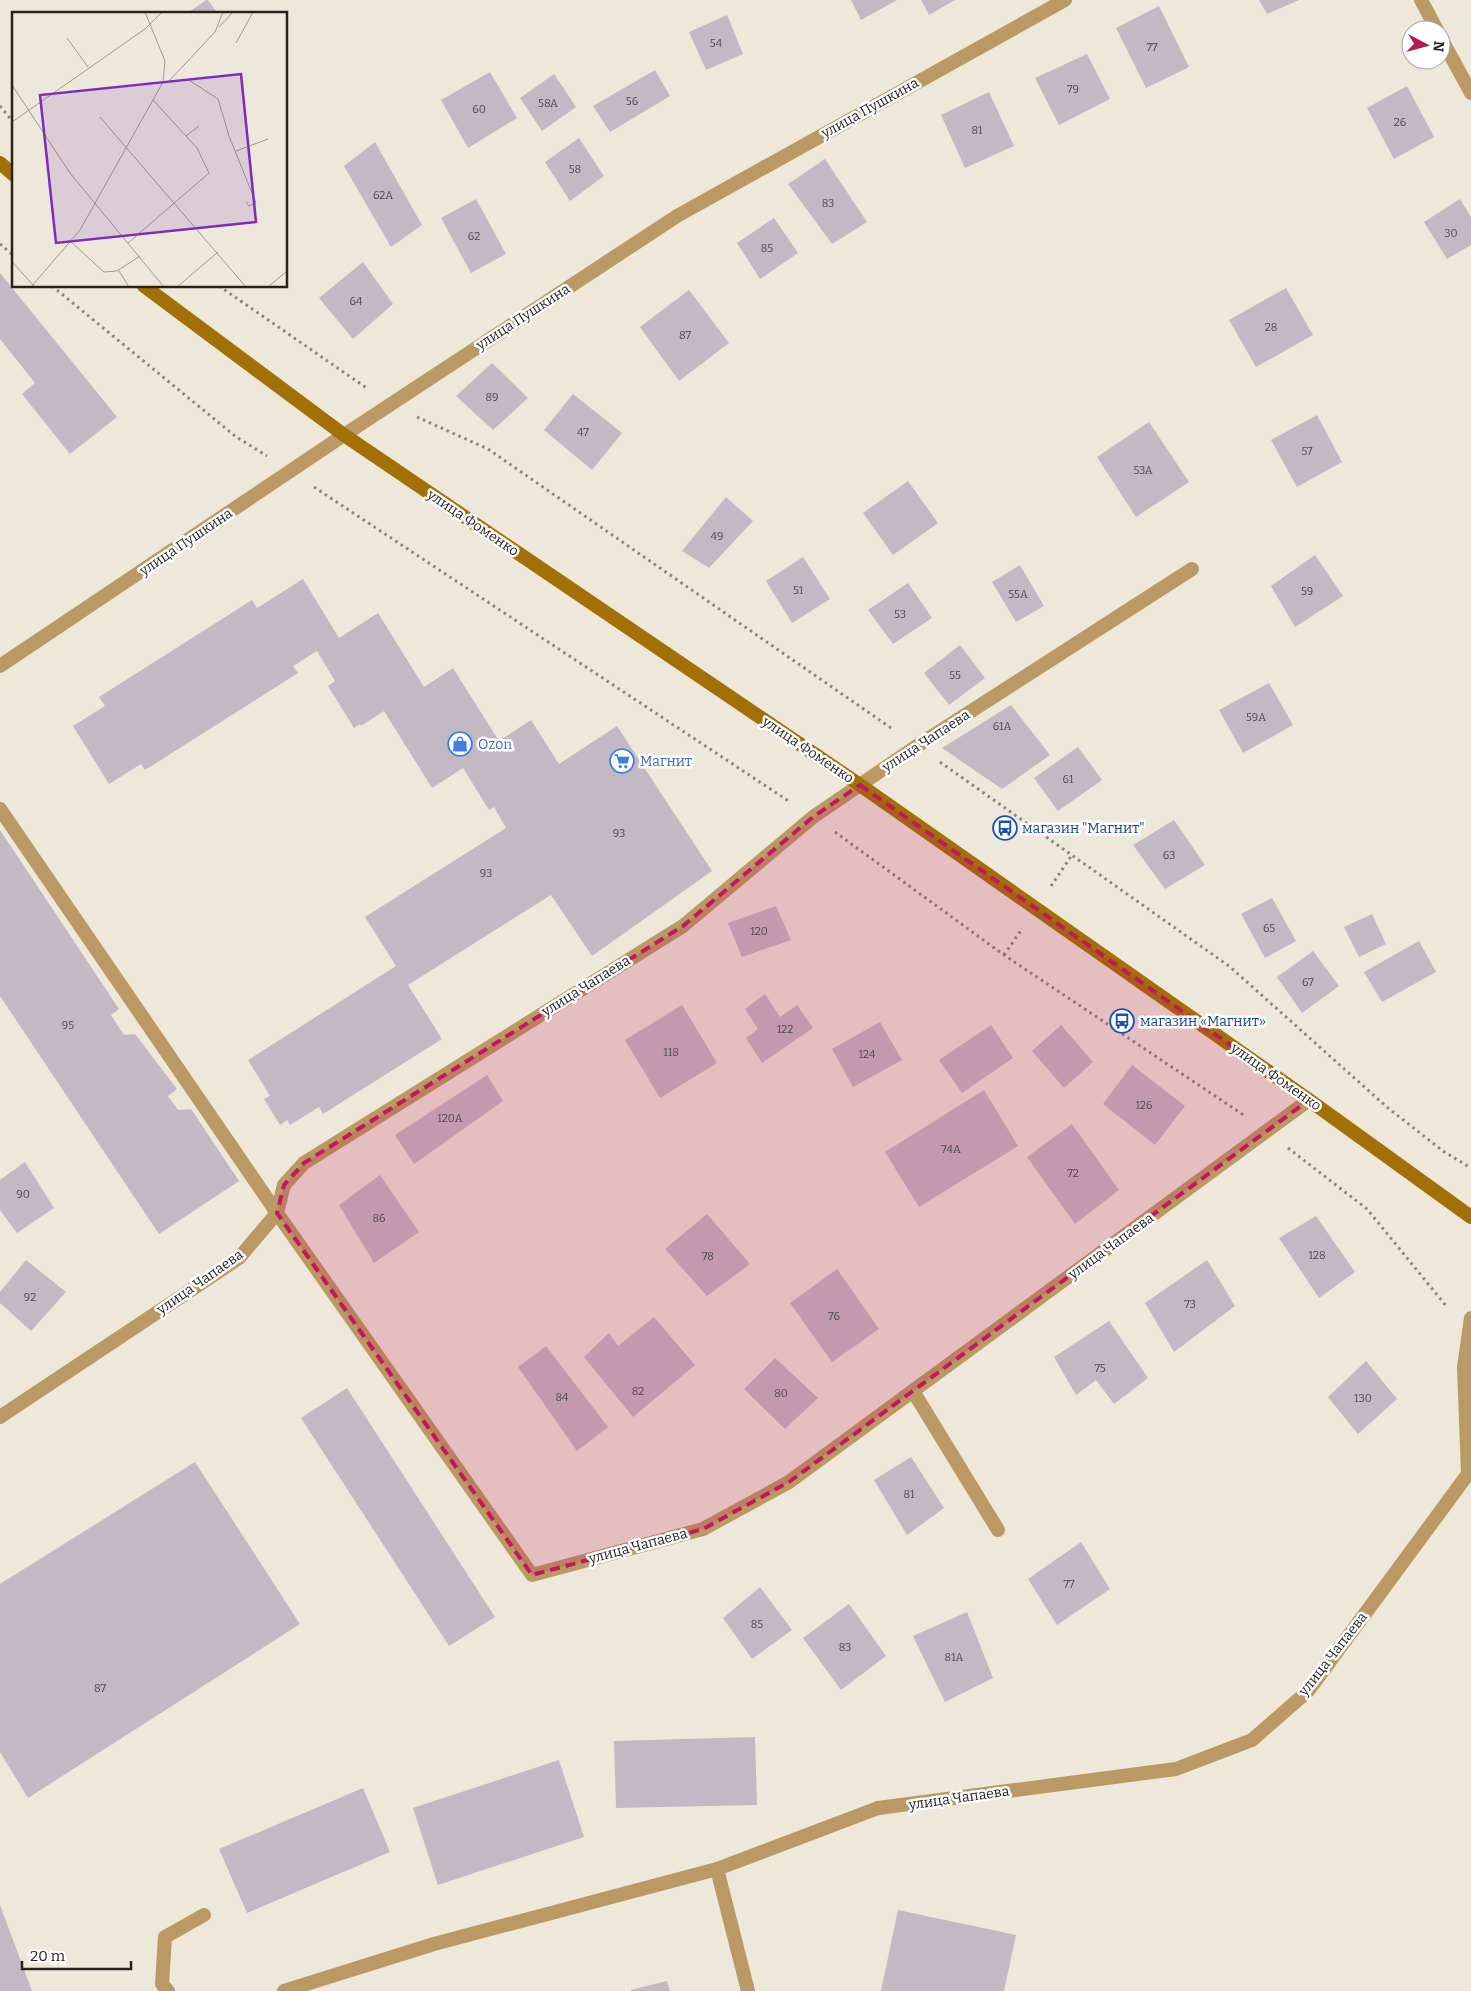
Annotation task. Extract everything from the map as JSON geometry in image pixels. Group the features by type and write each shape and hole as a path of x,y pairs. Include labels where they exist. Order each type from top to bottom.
{"main road":[{"path":"0,163 12,173"},
{"name":"улица Фоменко","path":"147,288 344,435 860,785 1309,1100 1471,1217"}],"street":[{"name":"улица Пушкина","path":"0,666 390,404 676,216 1065,0"},
{"path":"1421,0 1432,20"},
{"path":"1451,56 1471,93"},
{"name":"улица Чапаева","path":"0,1417 239,1258 277,1214 284,1185 304,1163 682,926 813,817 917,746 1192,568"},
{"path":"0,809 277,1214"},
{"name":"улица Чапаева","path":"277,1214 532,1575 703,1528 790,1482 1309,1100"},
{"name":"улица Чапаева","path":"284,1991 434,1944 717,1869 878,1808 1176,1769 1252,1740 1308,1691 1468,1474 1464,1367 1471,1318"},
{"path":"913,1391 998,1530"},
{"path":"717,1869 748,1991"},
{"path":"168,1991 162,1984 165,1937 204,1915"}],"path":[{"path":"0,106 12,121"},
{"path":"0,244 12,254"},
{"path":"54,288 235,436 813,817 1004,955 1267,1131 1367,1209 1443,1301 1468,1337"},
{"path":"222,288 390,404 488,449 917,746 1229,966 1388,1108 1442,1151 1471,1168"}],"highlighted area":[{"path":"860,785 1309,1100 789,1482 703,1529 532,1575 277,1213 284,1185 304,1163 683,926 813,817"}],"building":[{"path":"208,0 217,12 189,12"},
{"path":"851,0 897,0 861,20"},
{"path":"921,0 955,0 929,15"},
{"path":"1259,0 1299,0 1267,14"},
{"path":"1159,6 1189,67 1146,88 1116,28"},
{"path":"727,15 743,54 706,70 689,32"},
{"path":"1087,54 1110,99 1059,125 1035,78"},
{"path":"655,70 670,96 610,132 593,106"},
{"path":"490,72 517,118 468,148 441,100"},
{"path":"554,74 576,107 542,131 520,98"},
{"path":"1407,86 1434,137 1394,159 1367,108"},
{"path":"989,92 1014,146 965,168 941,115"},
{"path":"579,138 604,176 570,201 545,162"},
{"path":"375,142 422,225 391,247 344,166"},
{"path":"825,159 867,222 832,244 788,184"},
{"path":"476,199 506,254 471,273 441,218"},
{"path":"1460,199 1471,217 1471,245 1447,259 1424,222"},
{"path":"774,218 798,253 760,279 737,243"},
{"path":"363,262 393,304 353,339 319,298"},
{"path":"0,273 117,417 70,454 22,394 35,383 0,339"},
{"path":"1286,288 1313,335 1256,367 1229,320"},
{"path":"689,290 729,343 679,381 640,327"},
{"path":"492,363 528,398 493,430 456,396"},
{"path":"573,394 622,433 592,470 544,430"},
{"path":"1317,415 1342,462 1297,487 1271,440"},
{"path":"1149,422 1189,482 1136,517 1097,457"},
{"path":"908,481 938,523 893,555 863,513"},
{"path":"726,497 753,521 709,568 682,551"},
{"path":"1315,555 1343,596 1295,627 1271,586"},
{"path":"803,557 830,599 792,623 766,581"},
{"path":"1020,565 1044,606 1016,622 992,582"},
{"path":"303,579 339,638 378,613 424,687 453,668 499,741 531,720 559,764 617,726 712,871 592,956 551,895 408,985 442,1039 323,1114 319,1107 290,1125 287,1120 280,1125 264,1099 270,1096 248,1060 396,966 365,917 506,828 494,807 489,810 463,768 432,788 384,711 361,726 360,724 354,728 328,686 335,681 317,651 293,666 298,673 145,770 141,764 109,784 73,726 105,706 99,697 252,600 257,608"},
{"path":"908,583 932,618 893,644 868,610"},
{"path":"960,645 985,678 949,705 924,673"},
{"path":"1269,683 1293,725 1243,753 1219,710"},
{"path":"1011,705 1050,755 1002,789 942,748"},
{"path":"1078,747 1102,780 1058,811 1034,778"},
{"path":"1174,820 1205,865 1165,889 1133,845"},
{"path":"0,830 119,1009 111,1015 124,1035 135,1034 177,1089 168,1096 178,1110 191,1109 239,1181 159,1234 0,996"},
{"path":"1272,898 1296,941 1265,958 1241,914"},
{"path":"776,906 791,940 742,957 728,923"},
{"path":"1372,914 1386,944 1359,957 1344,927"},
{"path":"1419,941 1436,972 1382,1002 1364,972"},
{"path":"1313,951 1339,986 1302,1013 1277,977"},
{"path":"765,994 780,1017 797,1005 813,1028 762,1063 746,1038 758,1029 745,1009"},
{"path":"682,1005 717,1063 660,1098 625,1040"},
{"path":"880,1022 902,1060 853,1087 832,1049"},
{"path":"991,1025 1013,1058 962,1093 939,1060"},
{"path":"1061,1025 1093,1062 1064,1088 1032,1051"},
{"path":"1132,1065 1185,1106 1155,1145 1103,1104"},
{"path":"487,1075 503,1101 414,1164 395,1135"},
{"path":"984,1090 1018,1146 919,1207 885,1152"},
{"path":"1072,1124 1119,1190 1075,1224 1027,1157"},
{"path":"25,1162 54,1208 17,1233 0,1210 0,1180"},
{"path":"380,1175 419,1232 374,1263 339,1205"},
{"path":"707,1214 750,1264 707,1296 665,1249"},
{"path":"1316,1216 1355,1272 1319,1298 1279,1238"},
{"path":"26,1260 66,1292 31,1331 0,1303 0,1292"},
{"path":"1207,1260 1235,1306 1174,1352 1145,1303"},
{"path":"837,1269 879,1329 832,1362 790,1303"},
{"path":"654,1317 695,1365 633,1417 584,1357 609,1333 618,1346"},
{"path":"1109,1321 1148,1378 1114,1404 1096,1380 1076,1395 1054,1357"},
{"path":"546,1346 608,1427 577,1451 518,1367"},
{"path":"775,1358 818,1398 785,1429 744,1389"},
{"path":"1366,1361 1397,1399 1358,1434 1328,1397"},
{"path":"347,1388 495,1617 449,1646 301,1418"},
{"path":"911,1457 944,1508 907,1535 874,1480"},
{"path":"195,1462 300,1624 28,1798 0,1752 0,1584"},
{"path":"1081,1542 1110,1589 1057,1625 1028,1579"},
{"path":"760,1587 792,1630 752,1659 723,1618"},
{"path":"849,1604 886,1656 841,1690 803,1638"},
{"path":"967,1612 993,1678 945,1702 913,1636"},
{"path":"755,1737 757,1805 616,1808 614,1741"},
{"path":"559,1760 584,1837 438,1885 413,1808"},
{"path":"363,1788 390,1852 247,1913 219,1849"},
{"path":"0,1905 32,1991 0,1991"},
{"path":"898,1910 1016,1935 1004,1991 881,1991"},
{"path":"667,1981 670,1991 631,1991 631,1990"}],"place":[{"name":"Ozon","path":"460,744"},
{"name":"Магнит","path":"622,761"},
{"name":"магазин \"Магнит\"","path":"1005,828"},
{"name":"магазин «Магнит»","path":"1122,1021"}]}
